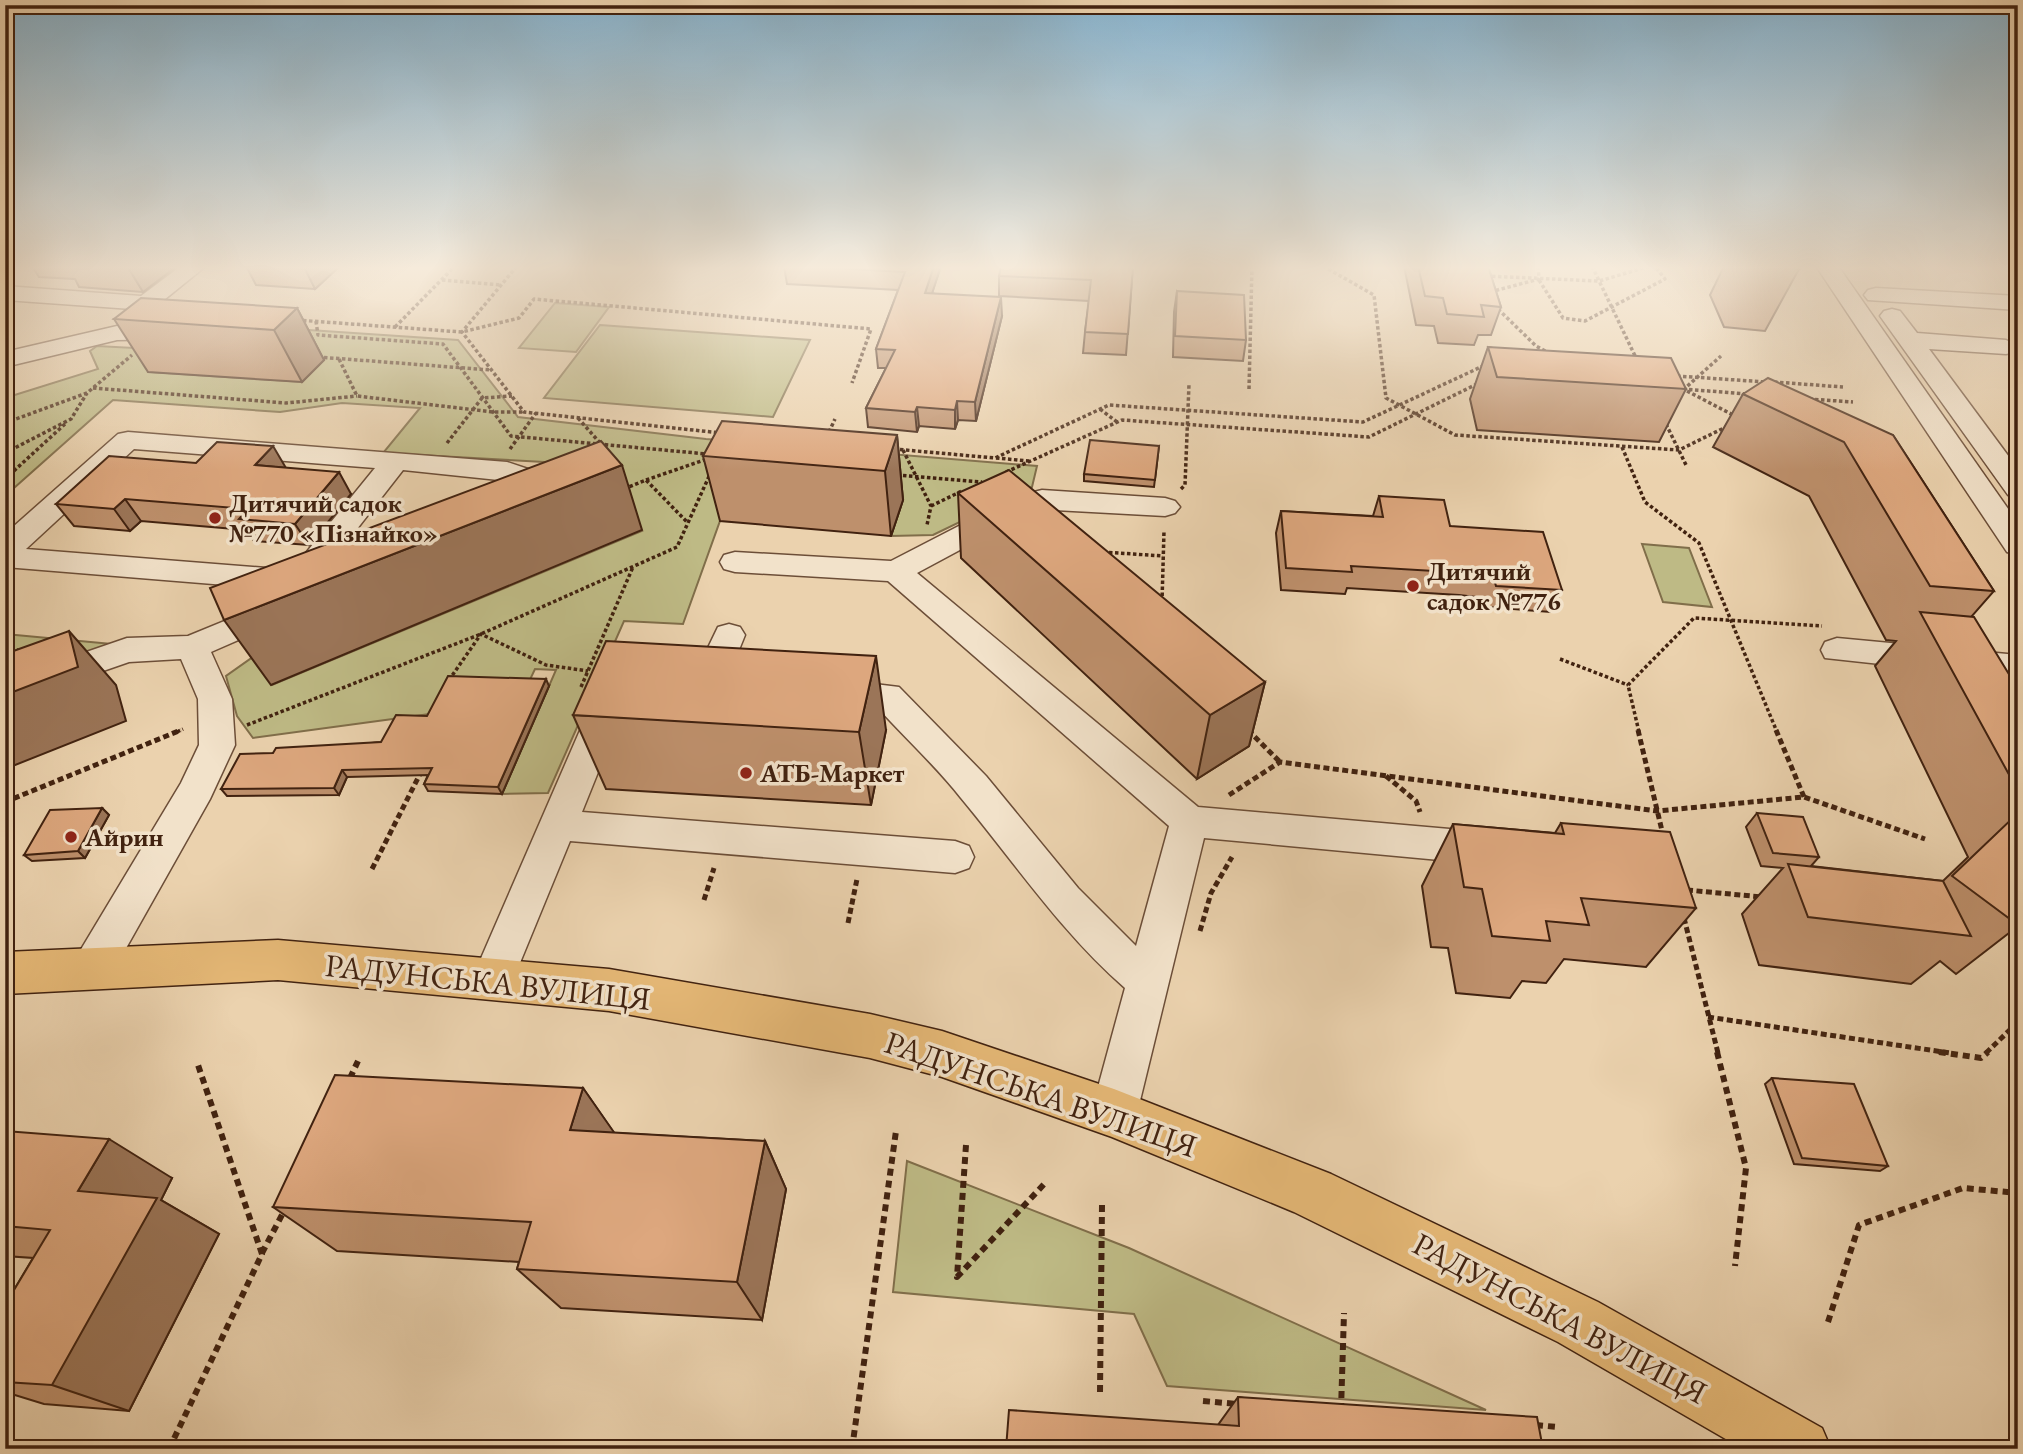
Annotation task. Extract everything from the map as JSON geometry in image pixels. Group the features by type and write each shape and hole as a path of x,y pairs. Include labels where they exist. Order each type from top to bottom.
{"main road":[{"name":"РАДУНСЬКА ВУЛИЦЯ","path":"5,973 278,960 609,990 870,1036 942,1054 1114,1113 1312,1192 1577,1322 1801,1449"}],"street":[{"path":"5,360 109,334 198,336"},
{"path":"1874,334 2018,544"},
{"path":"1905,334 2018,489"},
{"path":"1910,340 2014,349"},
{"path":"5,551 128,440 431,463 496,469 521,476 523,487 511,503 481,522"},
{"path":"5,557 300,581 396,460"},
{"path":"734,562 908,565 1027,502 1042,499 1165,507"},
{"path":"908,565 1189,821 1446,845"},
{"path":"5,694 127,650 192,647 326,589"},
{"path":"729,635 716,668 659,671 740,684"},
{"path":"1832,638 2018,667"},
{"path":"92,969 197,789 217,745 215,699 192,647"},
{"path":"493,979 557,825 604,672"},
{"path":"807,690 887,696 972,786 1064,900 1112,951 1148,982"},
{"path":"1114,1113 1189,821"},
{"path":"557,825 955,858"}],"path":[{"path":"5,479 71,419 87,393 159,334"},
{"path":"318,334 443,344 510,436 718,455 618,492"},
{"path":"463,334 524,412"},
{"path":"852,383 869,334"},
{"path":"1249,389 1250,334"},
{"path":"1379,334 1386,398 1413,415 1455,435 1679,450 1741,419 1684,389"},
{"path":"1523,334 1536,346 1558,357"},
{"path":"1625,334 1637,362"},
{"path":"311,356 492,370"},
{"path":"1676,397 1721,356"},
{"path":"339,358 356,396"},
{"path":"995,458 1109,405 1363,422 1491,363"},
{"path":"1670,375 1843,387"},
{"path":"999,475 1118,422 1369,437 1485,380"},
{"path":"93,388 286,403 356,396 473,410 536,413 725,433"},
{"path":"1671,388 1749,394"},
{"path":"5,422 87,393"},
{"path":"482,397 512,396"},
{"path":"431,463 482,397"},
{"path":"1802,398 1853,402"},
{"path":"1100,409 1118,422"},
{"path":"496,469 536,413"},
{"path":"1661,413 1687,467"},
{"path":"578,417 609,455"},
{"path":"5,453 71,419"},
{"path":"827,436 835,419"},
{"path":"1622,447 1645,502 1699,543 1804,797"},
{"path":"891,448 1030,461"},
{"path":"903,449 931,506"},
{"path":"5,802 481,634 677,547 713,466"},
{"path":"895,475 977,484"},
{"path":"624,476 631,487"},
{"path":"646,480 688,523"},
{"path":"908,565 931,506 988,480"},
{"path":"700,496 711,491"},
{"path":"962,491 998,517"},
{"path":"1100,552 1163,556"},
{"path":"1628,685 1694,618 1730,620 1832,638"},
{"path":"481,634 546,665 604,672"},
{"path":"444,685 481,634"},
{"path":"1560,659 1628,685"},
{"path":"1628,685 1664,837"},
{"path":"1240,723 1280,762 1657,811 1804,797 1925,839"},
{"path":"1189,821 1280,762"},
{"path":"372,869 419,774 414,765"},
{"path":"1385,775 1416,801 1446,845"},
{"path":"848,923 863,850"},
{"path":"1197,944 1211,893 1228,859 1240,854"},
{"path":"1677,889 1774,898"},
{"path":"1683,915 1746,1168 1735,1266"},
{"path":"1709,1017 1981,1058 2018,1022"},
{"path":"346,1086 358,1061"},
{"path":"198,1065 262,1254"},
{"path":"852,1449 896,1131"},
{"path":"966,1145 957,1277 1047,1181"},
{"path":"1828,1322 1859,1225 1963,1188 2018,1193"},
{"path":"1100,1392 1102,1205"},
{"path":"169,1449 286,1206"},
{"path":"1340,1411 1344,1313"},
{"path":"1203,1401 1244,1404"},
{"path":"1327,1410 1354,1412"},
{"path":"1530,1425 1557,1427"}],"shaded area":[{"path":"295,334 366,334 458,340 518,417 706,439 1037,466 1032,487 933,535 891,536 903,500 737,486 720,521 683,624 624,621 548,793 502,794 556,670 535,669 527,686 437,713 253,738 237,716 226,676 257,654 272,685 642,531 580,464 383,453 420,408 342,403 280,412 113,400 5,496 5,398 98,369 90,351 97,346 173,350 149,372 302,382"},
{"path":"530,334 589,334 576,352 519,348"},
{"path":"593,334 724,334 810,340 773,417 544,398"},
{"path":"1642,544 1689,548 1712,607 1663,602"},
{"path":"5,634 112,644 5,684"},
{"path":"907,1161 1129,1248 1486,1410 1167,1386 1134,1314 893,1292"}],"building":[{"path":"882,334 992,334 975,402 957,401 955,410 917,407 915,412 866,408 895,350 876,349"},
{"path":"1175,334 1246,334 1246,340 1175,336"},
{"path":"1488,347 1671,358 1686,389 1497,377"},
{"path":"1768,378 1893,435 1994,591 1930,586 1844,442 1743,394"},
{"path":"722,421 897,435 885,471 703,456"},
{"path":"1090,440 1159,446 1155,480 1084,474"},
{"path":"601,441 622,465 224,620 210,588"},
{"path":"217,442 273,446 255,465 339,472 295,524 239,519 248,509 125,499 114,509 56,504 109,456 196,463"},
{"path":"1009,470 1265,682 1210,715 958,493"},
{"path":"1379,496 1444,500 1450,526 1543,532 1562,590 1496,586 1493,576 1468,573 1351,566 1352,572 1286,568 1281,511 1383,517"},
{"path":"1920,612 1974,617 2018,689 2018,791"},
{"path":"69,631 78,667 5,695 5,654"},
{"path":"606,641 876,656 859,732 573,715"},
{"path":"448,676 546,679 498,787 424,784 432,768 342,770 334,788 221,789 240,754 273,753 276,748 381,742 396,715 427,716"},
{"name":"Айрин","path":"102,808 78,851 24,855 50,810"},
{"path":"1757,813 1803,817 1819,857 1773,853"},
{"path":"2018,813 2018,925 1952,876"},
{"path":"1561,823 1670,832 1696,908 1581,898 1589,925 1546,921 1550,941 1492,936 1482,889 1464,887 1453,824 1564,834"},
{"path":"1788,864 1943,881 1971,936 1808,917"},
{"path":"335,1075 583,1088 570,1130 765,1141 737,1282 517,1269 531,1222 273,1207"},
{"path":"1772,1078 1854,1084 1888,1166 1802,1158"},
{"path":"5,1131 109,1139 78,1191 157,1198 52,1385 5,1382 5,1305 50,1230 5,1226"},
{"path":"1238,1397 1537,1417 1543,1449 1006,1449 1009,1410 1239,1426"}],"place":[{"name":"Дитячий садок №770 «Пізнайко»","path":"215,518"},
{"name":"Дитячий садок №776","path":"1413,586"},
{"name":"АТБ-Маркет","path":"746,773"},
{"name":"Айрин","path":"71,837"}]}
